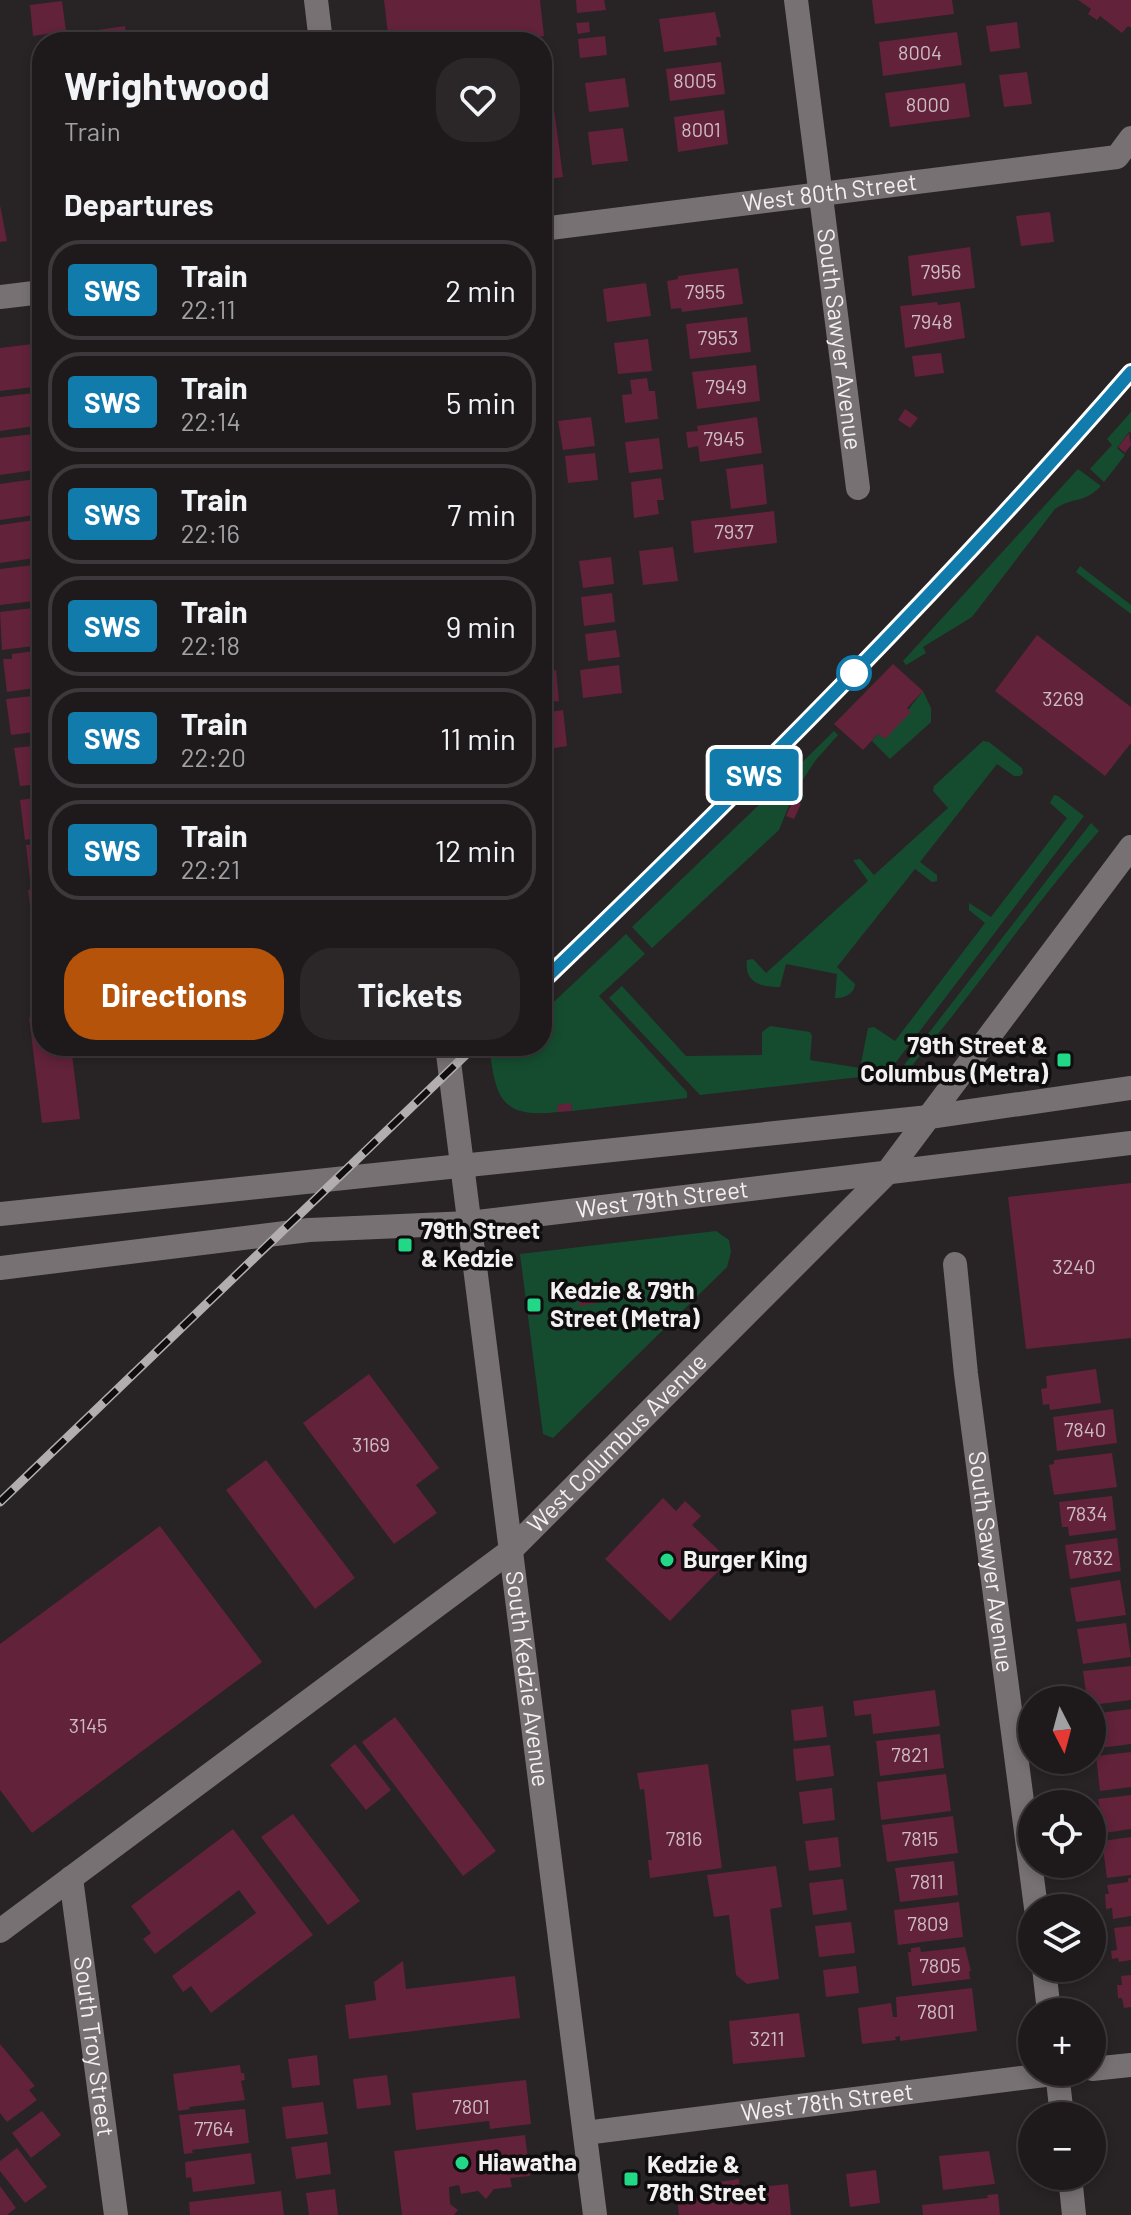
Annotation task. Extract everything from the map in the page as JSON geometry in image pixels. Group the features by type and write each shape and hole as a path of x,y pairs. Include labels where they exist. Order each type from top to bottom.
{"main road":[{"path":"316,0 320,32"},
{"name":"South Sawyer Avenue","path":"796,0 858,488"},
{"name":"West 80th Street","path":"552,228 822,194 1124,147"},
{"path":"0,297 32,293"},
{"name":"West Columbus Avenue","path":"0,1931 510,1551 886,1174 1131,847"},
{"name":"South Kedzie Avenue","path":"448,1056 595,2215"},
{"path":"0,1214 929,1117 1131,1088"},
{"name":"West 79th Street","path":"0,1268 309,1230 469,1223 1131,1143"},
{"name":"South Sawyer Avenue","path":"955,1264 966,1374 1034,1894"},
{"name":"South Troy Street","path":"71,1878 116,2215"},
{"path":"1106,2068 1131,2065"},
{"name":"West 78th Street","path":"585,2133 1018,2078"},
{"path":"1071,2190 1074,2215"}],"green space":[{"path":"1131,412 1131,433 1117,448 1125,455 1104,482 1090,469 1112,445 1107,439"},
{"path":"1078,469 1101,486 1084,498 1055,509 972,617 923,647 926,653 906,665 903,661"},
{"path":"1080,566 1131,605 1131,614 1076,572"},
{"path":"923,691 931,708 931,722 890,759 872,741 878,734 885,739"},
{"path":"834,731 838,735 815,761 796,790 804,796 801,802 792,798 779,830 652,948 632,927 764,800 770,805 786,789 781,783"},
{"path":"983,741 989,742 1022,768 1023,773 1014,776 997,764 920,862 937,875 937,881 932,882 915,869 837,967 855,984 851,993 835,998 837,974 786,964 780,987 760,985 751,979 747,960 753,959 766,973 868,881 853,860 860,859 874,875 948,808 933,791 934,786"},
{"path":"1054,795 1084,816 887,1074 700,1095 609,998 622,986 686,1056 762,1055 762,1032 770,1026 810,1032 810,1060 860,1068 868,1028 874,1027 895,1041 985,923 969,910 969,903 991,917 1067,818 1050,803"},
{"path":"1091,823 1099,831 909,1069 904,1065"},
{"path":"626,934 645,954 599,996 687,1092 687,1098 572,1111 571,1104 558,1105 558,1112 540,1113 515,1109 506,1103 496,1083 490,1056 552,1056 552,1004"},
{"path":"716,1231 729,1240 731,1252 727,1267 553,1438 543,1434 520,1254"}],"building":[{"path":"384,0 540,0 544,32 388,32"},
{"path":"576,0 604,0 606,10 577,13"},
{"path":"872,0 952,0 954,14 875,24"},
{"path":"1078,0 1131,0 1131,28 1128,26 1122,33 1100,16 1097,20 1088,14 1091,9"},
{"path":"62,1 66,31 33,32 30,5"},
{"path":"715,12 721,37 716,37 717,45 664,52 659,19"},
{"path":"589,22 590,32 578,34 576,23"},
{"path":"1017,22 1020,48 990,52 986,26"},
{"path":"125,26 126,32 97,32"},
{"path":"957,32 962,65 883,76 879,42"},
{"path":"605,36 607,55 580,58 578,39"},
{"path":"721,62 725,94 670,101 666,69"},
{"path":"1027,72 1032,104 1004,107 999,75"},
{"path":"625,78 629,107 589,112 585,83"},
{"path":"965,83 970,117 890,127 885,93"},
{"path":"552,109 563,177 552,179"},
{"path":"724,110 728,144 678,152 674,117"},
{"path":"623,128 628,161 592,165 588,132"},
{"path":"0,205 7,241 0,242"},
{"path":"1050,212 1054,242 1021,246 1016,216"},
{"path":"970,247 975,288 912,296 908,256"},
{"path":"738,268 743,304 682,312 681,308 671,309 667,281 678,279 678,276"},
{"path":"646,283 651,316 607,322 603,289"},
{"path":"937,302 938,305 960,302 965,338 905,348 900,306"},
{"path":"747,317 751,352 690,359 686,324"},
{"path":"648,339 652,371 618,374 614,343"},
{"path":"32,344 32,387 0,391 0,348"},
{"path":"941,353 944,373 915,377 912,356"},
{"path":"756,365 760,401 697,409 692,372"},
{"path":"647,378 649,391 655,391 658,419 625,423 622,395 632,394 630,380"},
{"path":"32,393 32,426 0,431 0,397"},
{"path":"905,409 918,418 910,428 898,420"},
{"path":"591,417 595,446 563,450 558,421"},
{"path":"757,417 762,453 700,462 698,446 688,448 686,432 698,431 697,426"},
{"path":"1129,433 1131,445 1125,453 1118,447"},
{"path":"32,434 32,470 0,475 0,438"},
{"path":"659,438 663,469 629,473 625,442"},
{"path":"595,453 598,480 568,483 565,456"},
{"path":"763,464 767,504 731,509 726,469"},
{"path":"661,478 664,500 657,500 659,514 634,518 631,482"},
{"path":"32,479 32,515 0,520 0,484"},
{"path":"774,511 777,543 694,553 691,521"},
{"path":"32,520 32,558 0,563 0,525"},
{"path":"673,547 678,581 643,585 639,551"},
{"path":"611,557 614,584 583,588 579,561"},
{"path":"32,565 32,601 0,605 0,569"},
{"path":"612,593 615,622 584,626 581,597"},
{"path":"32,608 32,646 2,650 0,612"},
{"path":"616,630 620,657 588,661 585,634"},
{"path":"1037,635 1131,707 1131,743 1105,776 995,691"},
{"path":"32,651 32,688 7,692 3,659 12,659 12,654"},
{"path":"893,664 923,691 907,708 911,712 885,739 878,734 863,750 834,724"},
{"path":"619,665 622,693 583,698 580,670"},
{"path":"556,670 559,701 552,702 552,671"},
{"path":"32,696 32,732 11,735 6,699"},
{"path":"563,710 567,746 552,748 552,712"},
{"path":"32,746 32,785 20,786 14,748"},
{"path":"32,798 32,839 25,840 20,800"},
{"path":"793,800 801,804 794,819 786,816"},
{"path":"32,844 32,880 30,880 26,845"},
{"path":"32,889 32,921 28,890"},
{"path":"34,1056 72,1056 80,1119 42,1123"},
{"path":"571,1103 572,1111 558,1112 557,1105"},
{"path":"1131,1183 1131,1338 1026,1349 1008,1197"},
{"path":"596,1283 598,1303 579,1306 576,1285"},
{"path":"537,1296 539,1315 531,1316 529,1297"},
{"path":"1096,1369 1101,1403 1050,1410 1049,1404 1043,1405 1041,1389 1047,1388 1046,1376"},
{"path":"369,1374 439,1468 416,1485 437,1513 394,1544 303,1423"},
{"path":"1113,1409 1117,1443 1057,1451 1053,1417"},
{"path":"1112,1453 1117,1487 1054,1495 1049,1465 1054,1464 1054,1460"},
{"path":"266,1460 355,1578 315,1609 226,1490"},
{"path":"1112,1496 1116,1530 1069,1536 1068,1527 1062,1527 1059,1502"},
{"name":"Burger King","path":"663,1498 676,1511 685,1501 701,1516 692,1525 729,1560 670,1621 605,1559"},
{"path":"160,1526 262,1662 32,1833 0,1790 0,1644"},
{"path":"1117,1538 1121,1571 1070,1579 1065,1545"},
{"path":"1120,1580 1126,1615 1076,1622 1070,1588"},
{"path":"1126,1623 1131,1657 1083,1664 1077,1629"},
{"path":"1131,1666 1131,1700 1106,1703 1106,1686 1085,1686 1083,1671"},
{"path":"935,1690 940,1726 873,1734 871,1714 855,1716 853,1701"},
{"path":"823,1706 827,1737 794,1741 791,1710"},
{"path":"1131,1709 1131,1744 1106,1747 1106,1712"},
{"path":"395,1717 496,1851 463,1876 362,1742"},
{"path":"940,1734 944,1768 880,1776 876,1741"},
{"path":"355,1744 391,1790 366,1810 330,1765"},
{"path":"830,1745 834,1776 796,1781 793,1749"},
{"path":"1131,1752 1131,1787 1100,1790 1098,1774 1106,1774 1106,1755"},
{"path":"708,1764 722,1868 650,1878 648,1860 652,1860 644,1789 640,1790 637,1773"},
{"path":"946,1774 951,1811 881,1820 877,1782"},
{"path":"832,1788 835,1820 803,1824 799,1792"},
{"path":"1131,1795 1131,1829 1106,1833 1106,1798"},
{"path":"293,1814 360,1901 328,1925 261,1837"},
{"path":"953,1816 958,1853 887,1862 882,1825"},
{"path":"233,1829 313,1935 211,2013 191,1986 183,1992 172,1976 256,1913 239,1890 155,1954 143,1939 151,1933 131,1906"},
{"path":"838,1837 841,1867 809,1871 805,1841"},
{"path":"1131,1837 1131,1875 1107,1878 1106,1840"},
{"path":"954,1861 958,1895 900,1902 895,1868"},
{"path":"776,1866 782,1907 770,1909 779,1979 747,1984 736,1975 729,1915 714,1917 707,1875"},
{"path":"1131,1878 1131,1916 1113,1919 1112,1908 1106,1909 1107,1885 1128,1882"},
{"path":"843,1879 847,1910 813,1915 809,1883"},
{"path":"959,1902 963,1937 898,1945 894,1910"},
{"path":"851,1922 855,1953 819,1957 815,1926"},
{"path":"1131,1926 1131,1960 1119,1962 1118,1958 1112,1959 1111,1951 1117,1950 1114,1928"},
{"path":"920,1947 921,1952 965,1947 970,1979 912,1986 908,1952 911,1948"},
{"path":"403,1961 406,1989 515,1976 520,2018 349,2039 345,2005 376,2000 374,1982"},
{"path":"856,1966 859,1993 826,1997 823,1970"},
{"path":"1131,1975 1131,2007 1124,2008 1122,1998 1118,1998 1117,1985 1122,1985 1121,1976"},
{"path":"972,1988 977,2031 900,2041 900,2036 895,2037 896,2040 862,2044 858,2008 891,2003 893,2017 897,2017 896,1997"},
{"path":"799,2013 805,2057 733,2064 729,2021"},
{"path":"0,2044 35,2086 29,2090 37,2100 7,2122 0,2113"},
{"path":"317,2055 320,2085 292,2088 288,2059"},
{"path":"240,2065 245,2080 241,2081 245,2100 178,2111 173,2074"},
{"path":"387,2075 391,2105 357,2109 353,2079"},
{"path":"526,2080 531,2124 490,2129 489,2121 416,2130 412,2093"},
{"path":"323,2102 328,2134 286,2139 282,2107"},
{"path":"245,2109 249,2143 192,2150 193,2153 184,2154 179,2115"},
{"path":"42,2111 61,2135 31,2158 12,2133"},
{"name":"Hiawatha","path":"525,2135 530,2176 510,2178 512,2187 494,2189 486,2199 478,2191 461,2194 459,2185 449,2187 450,2204 458,2210 454,2215 402,2215 394,2151"},
{"path":"327,2142 331,2174 296,2179 291,2147"},
{"path":"17,2148 47,2187 25,2203 0,2171 0,2161"},
{"path":"989,2151 995,2184 943,2190 939,2156"},
{"path":"251,2153 255,2184 193,2192 191,2177 186,2178 185,2162"},
{"path":"876,2170 880,2203 850,2207 846,2174"},
{"path":"739,2179 740,2189 788,2184 791,2215 679,2215 677,2199 720,2193 719,2182"},
{"path":"0,2186 16,2208 7,2215 0,2215"},
{"path":"335,2189 338,2215 309,2215 306,2193"},
{"path":"281,2191 284,2215 190,2215 189,2202"},
{"path":"998,2194 1000,2215 923,2215 922,2205 988,2198 987,2195"}],"railway":[{"path":"552,972 843,683 989,530 1131,372"},
{"path":"0,1502 465,1056"}],"train":[{"name":"SWS","path":"552,972 708,822 953,571 1131,372"}],"place":[{"name":"79th Street & Columbus (Metra)","path":"1064,1060"},
{"name":"79th Street & Kedzie","path":"405,1245"},
{"name":"Kedzie & 79th Street (Metra)","path":"534,1305"},
{"name":"Burger King","path":"667,1560"},
{"name":"Hiawatha","path":"462,2163"},
{"name":"Kedzie & 78th Street","path":"631,2179"}]}
